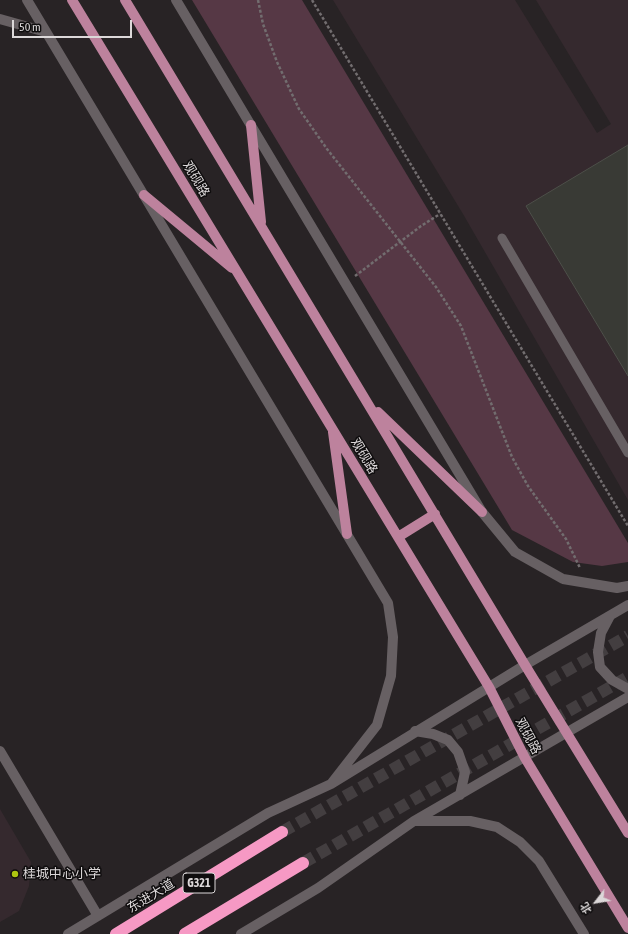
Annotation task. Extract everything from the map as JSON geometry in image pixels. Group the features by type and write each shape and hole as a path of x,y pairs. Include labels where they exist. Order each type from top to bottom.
{"highway":[{"name":"东进大道","path":"116,934 282,832"},
{"name":"G321","path":"185,934 303,863"}],"main road":[{"name":"观砚路","path":"72,0 489,687 524,758 628,928"},
{"path":"125,0 525,665 628,833"},
{"path":"251,125 262,226"},
{"path":"144,195 238,274"},
{"path":"367,402 482,512"},
{"path":"332,428 347,534"},
{"path":"398,537 435,514"}],"street":[{"path":"27,0 388,603 393,645 390,676 377,725 330,784"},
{"path":"176,0 482,512 515,552 563,579 617,588 628,586"},
{"path":"0,19 46,32"},
{"path":"68,934 268,813 330,784 525,665 628,605"},
{"path":"610,616 601,633 598,652 600,667 612,680 628,689"},
{"path":"241,934 318,888 414,822 628,697"},
{"path":"415,732 433,734 448,740 458,752 465,772 460,795"},
{"path":"0,751 98,916"},
{"path":"414,822 470,821 497,826 520,842 539,860 584,934"}],"lane":[{"path":"502,238 628,453"}],"path":[{"path":"258,0 263,24 277,62 299,109 327,149 436,287 461,326 512,457 528,486 566,539 588,583"},
{"path":"312,0 628,526"},
{"path":"345,284 421,226 440,214"}],"shaded area":[{"path":"192,0 302,0 628,543 628,562 602,566 573,562 512,530"},
{"path":"333,0 515,0 597,133 611,124 536,0 628,0 628,500 463,214"},
{"name":"桂城中心小学","path":"0,809 31,862 29,886 19,911 0,922"}],"building":[{"path":"628,145 628,376 526,206"}],"tunnel":[{"path":"282,832 628,636"},
{"path":"303,863 628,677"}],"place":[{"name":"桂城中心小学","path":"15,874"}]}
